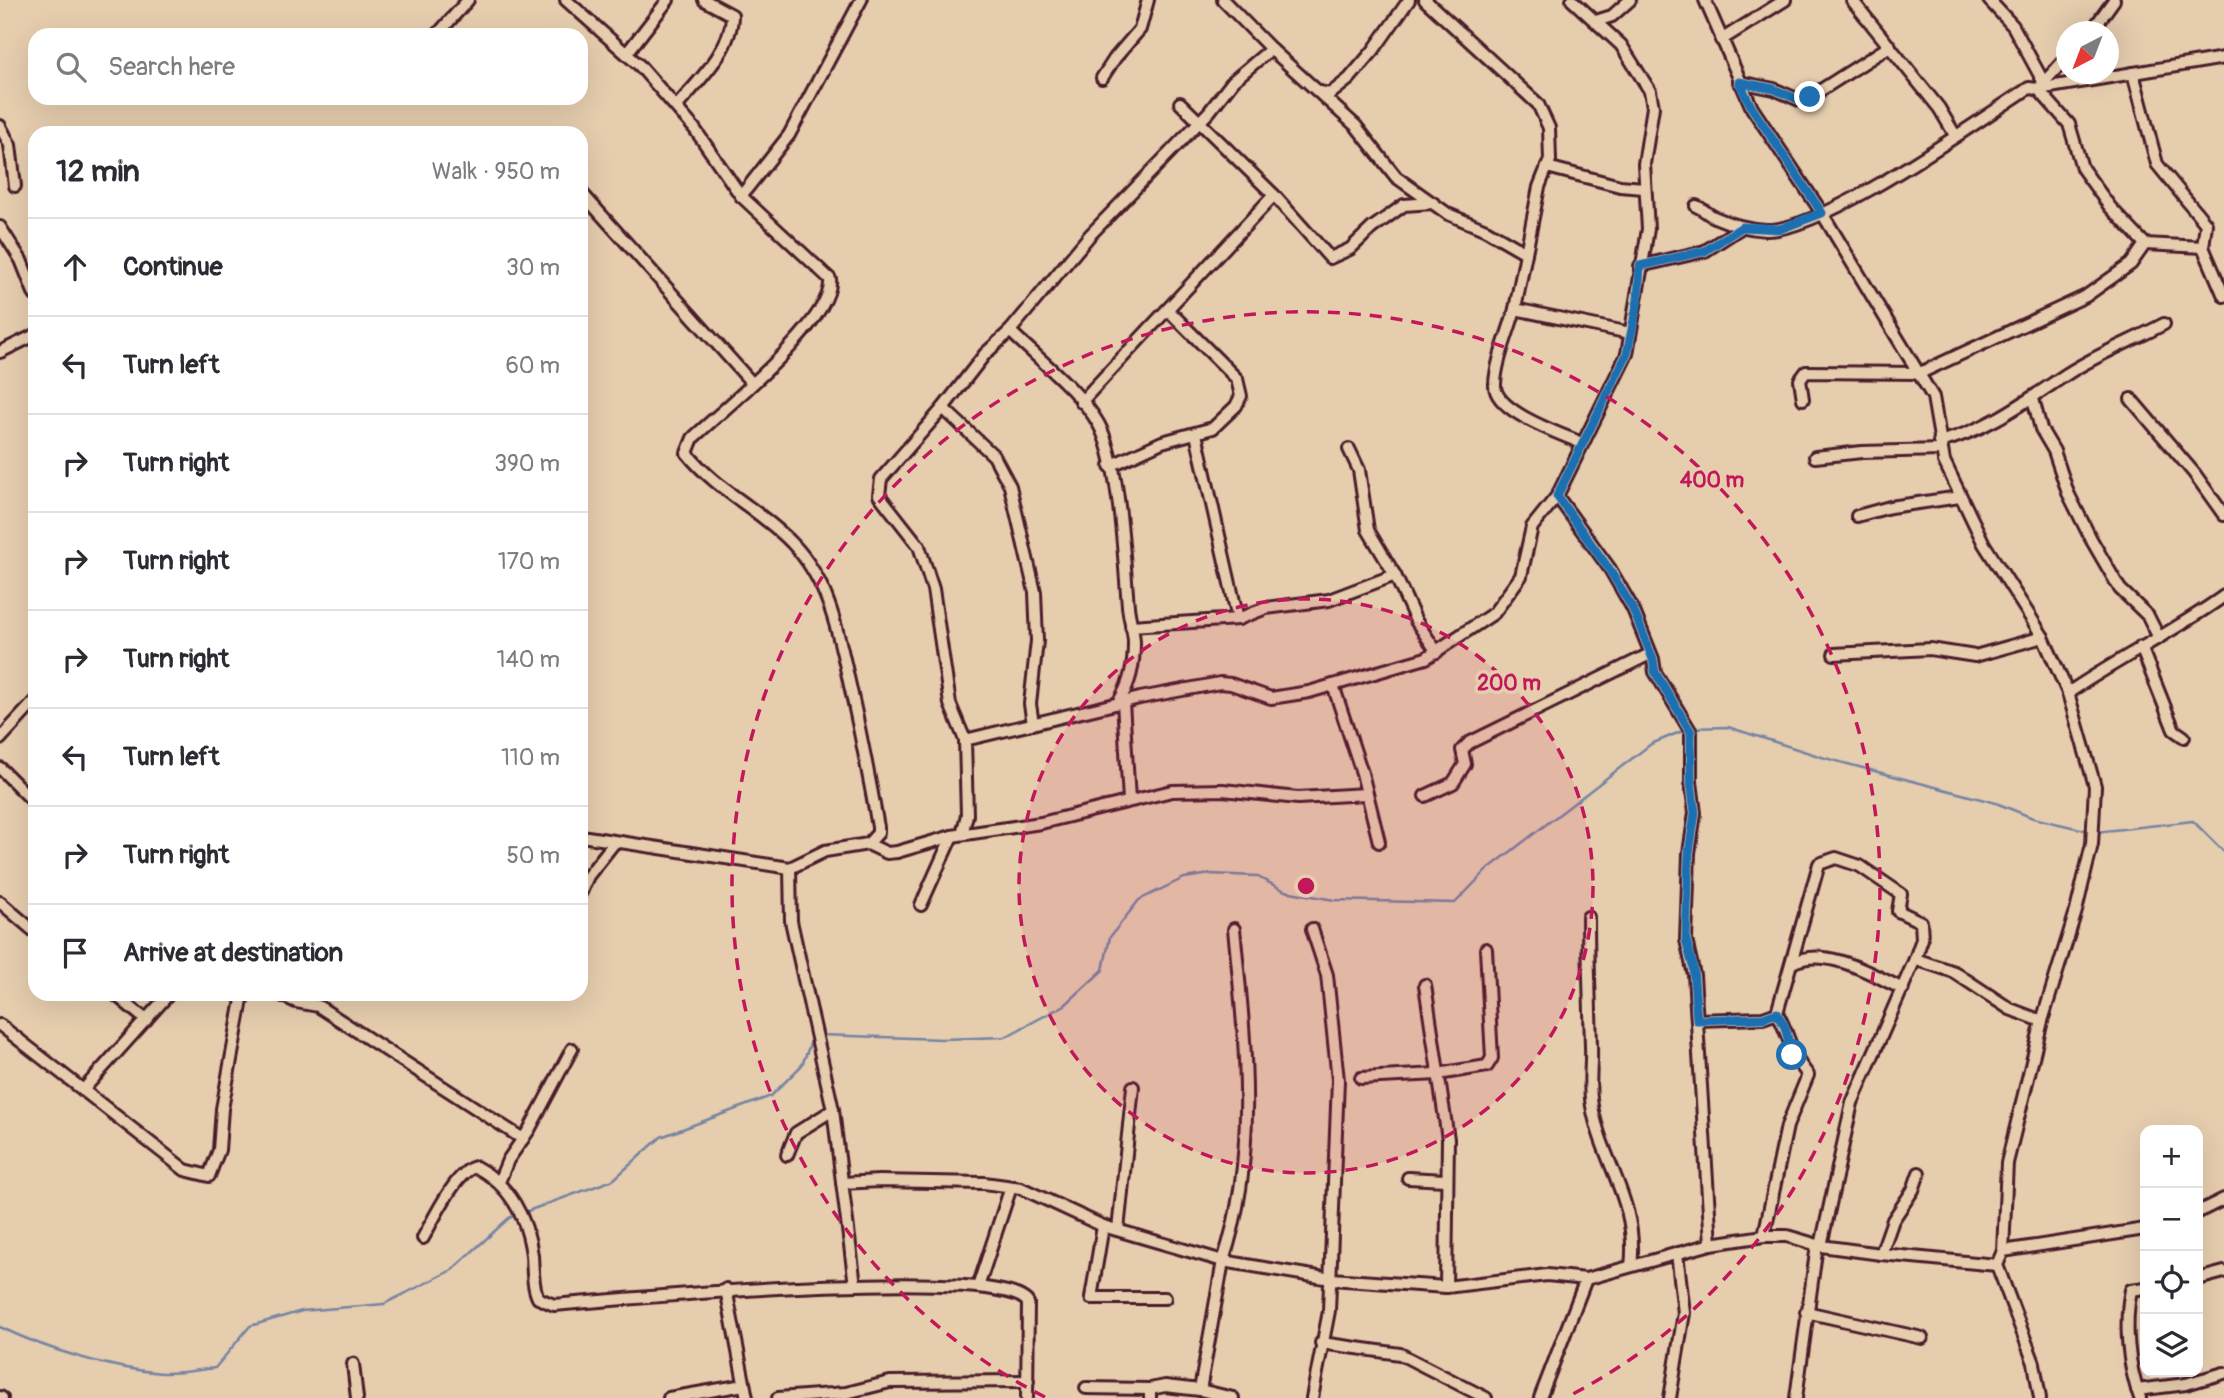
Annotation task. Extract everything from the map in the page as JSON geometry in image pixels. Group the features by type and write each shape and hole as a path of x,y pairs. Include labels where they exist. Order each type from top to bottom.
{"street":[{"path":"443,28 468,0"},
{"path":"566,0 627,53 677,106 741,196 830,279 831,289 794,345 693,438 687,453 745,506 792,543 820,582 833,611 867,763 878,827 878,834 869,844"},
{"path":"627,53 667,0"},
{"path":"677,106 714,62 732,28 732,15 704,0"},
{"path":"741,196 789,135 861,0"},
{"path":"1102,78 1140,29 1148,0"},
{"path":"1223,0 1271,49 1325,93 1356,126 1396,177 1448,214 1486,230 1526,253"},
{"path":"1325,93 1349,79 1409,0"},
{"path":"1425,0 1538,104 1549,128 1550,160 1539,187 1515,309 1495,384 1498,399 1511,410 1581,443"},
{"path":"965,740 1140,698 1220,683 1271,698 1333,685 1437,652 1494,613 1516,585 1523,569 1532,527 1557,496 1627,354 1648,229 1644,164 1653,107 1650,91 1621,45 1572,0"},
{"path":"1600,25 1630,0"},
{"path":"1705,0 1752,108 1822,213 1933,397 1940,446 1960,497 1984,544 2043,637 2068,693 2095,786 2096,810 2092,844 2076,911 2042,1021 2007,1163 2003,1251 1997,1265 2034,1363 2040,1398"},
{"path":"1721,40 1785,0"},
{"path":"1852,0 1939,108 1955,135"},
{"path":"1989,0 2012,26 2041,86 2069,124 2082,168 2110,206 2145,244 2203,247"},
{"path":"2099,21 2114,0"},
{"path":"1739,82 1774,89 1799,100 1810,97 1890,46"},
{"path":"921,905 967,816 965,740 950,704 933,589 926,566 909,530 879,495 881,479 943,408 985,354 1010,331 1090,235 1196,122 1209,112 1233,81 1271,49"},
{"path":"1696,206 1707,209 1712,216 1742,227 1780,229 1822,213 1880,182 2029,88 2224,58"},
{"path":"2041,86 2056,70"},
{"path":"2133,73 2157,164 2206,224 2203,247 2224,296"},
{"path":"1180,103 1196,122 1274,195 1330,258 1350,249 1372,228 1404,205 1433,204"},
{"path":"0,126 10,145 15,186"},
{"path":"1547,167 1620,186 1644,188"},
{"path":"1081,402 1169,311 1274,195"},
{"path":"588,200 751,382"},
{"path":"0,227 21,260 28,278"},
{"path":"1640,266 1705,251 1742,227"},
{"path":"1802,399 1800,380 1806,372 1920,373 2086,296 2131,264 2145,244"},
{"path":"1515,309 1630,332"},
{"path":"1110,466 1162,442 1195,434 1222,422 1236,406 1241,387 1237,379 1169,311"},
{"path":"1815,457 1940,446 1979,429 2033,399 2069,373 2164,324"},
{"path":"1010,331 1081,402 1098,423 1110,466 1118,501 1134,640 1130,684 1121,703 1129,800"},
{"path":"0,352 28,338"},
{"path":"2033,399 2040,429 2054,451 2068,493 2091,539 2120,589 2148,615 2159,638"},
{"path":"2131,399 2194,473 2224,515"},
{"path":"943,408 994,456 1010,486 1035,592 1037,641 1030,704 1033,724"},
{"path":"1195,434 1238,619"},
{"path":"1349,449 1359,470 1368,530 1395,575 1416,621 1437,652"},
{"path":"1557,496 1609,569 1633,609 1655,672 1686,721 1693,741 1691,782 1695,813 1689,853 1686,940 1693,966 1711,1244"},
{"path":"1857,516 1890,507 1960,497"},
{"path":"1131,626 1238,619 1273,607 1329,600 1395,575"},
{"path":"2068,693 2141,647 2178,629 2224,596"},
{"path":"1834,654 1930,649 1975,656 2043,637"},
{"path":"2141,647 2174,730 2185,737"},
{"path":"1425,796 1453,783 1465,764 1462,750 1469,743 1650,654"},
{"path":"1130,684 1140,698"},
{"path":"1333,685 1379,842"},
{"path":"0,738 28,709"},
{"path":"0,768 28,796"},
{"path":"588,837 790,868 825,850 869,844 887,853 957,835 1041,823 1172,791 1223,790 1298,798 1366,794"},
{"path":"588,876 614,843"},
{"path":"1763,1236 1787,1126 1808,1075 1792,1055 1785,1027 1777,1013 1819,864 1836,859 1860,866 1901,894 1898,911 1921,922 1922,939 1903,989 1852,1103 1805,1312 1796,1398"},
{"path":"790,868 791,922 833,1110 855,1285"},
{"path":"0,902 28,926"},
{"path":"1588,917 1591,1056 1588,1081 1599,1133 1631,1222 1634,1245 1631,1266"},
{"path":"1200,1390 1223,1261 1237,1219 1245,1127 1242,1012 1234,929"},
{"path":"1312,929 1327,975 1338,1080 1329,1311 1312,1398"},
{"path":"1361,1078 1438,1074 1486,1066 1492,1059 1486,949"},
{"path":"1792,963 1810,957 1847,964 1903,989"},
{"path":"1915,959 1954,972 2010,1009 2042,1021"},
{"path":"1425,985 1448,1139 1445,1180 1446,1287"},
{"path":"123,1001 146,1020"},
{"path":"83,1090 163,1001"},
{"path":"0,1025 185,1170 209,1175 219,1150 222,1109 242,1001"},
{"path":"320,1001 523,1139"},
{"path":"1697,1020 1763,1018 1777,1013"},
{"path":"499,1182 508,1160 523,1139 572,1049"},
{"path":"1118,1230 1133,1087"},
{"path":"787,1155 796,1133 833,1110"},
{"path":"489,1175 508,1160"},
{"path":"423,1238 443,1202 465,1172 476,1167 499,1182 508,1191 516,1206 530,1243 534,1290 544,1303 554,1305 726,1289 855,1285 978,1287 1019,1294 1028,1303 1027,1398"},
{"path":"1881,1254 1893,1220 1913,1190 1919,1173"},
{"path":"1408,1178 1445,1180"},
{"path":"842,1183 879,1181 1011,1186 1035,1194 1103,1226 1223,1261 1331,1279 1446,1287 1547,1275 1586,1279 1711,1244 1763,1236 1787,1236 1819,1245 1881,1254 1997,1265"},
{"path":"978,1287 1011,1186"},
{"path":"2203,1210 2224,1199"},
{"path":"1103,1226 1091,1298 1165,1298"},
{"path":"2003,1251 2140,1230"},
{"path":"1670,1398 1684,1313 1677,1253"},
{"path":"2203,1278 2224,1272"},
{"path":"1540,1398 1586,1279"},
{"path":"726,1289 747,1398"},
{"path":"2140,1289 2132,1290 2128,1305 2129,1345 2139,1394 2224,1373"},
{"path":"1805,1312 1922,1338"},
{"path":"1321,1343 1400,1354 1486,1398"},
{"path":"353,1364 357,1398"},
{"path":"778,1398 846,1393 890,1382 1028,1381"},
{"path":"669,1398 744,1385"},
{"path":"1086,1388 1150,1393 1165,1386 1200,1390 1233,1398"}],"waterway":[{"path":"1691,728 1728,727 1825,758 1996,803 2033,818 2089,831"},
{"path":"819,1035 943,1039 1005,1037 1065,1005 1103,970 1110,937 1139,900 1184,878 1211,874 1256,876 1285,891 1334,900 1455,903 1488,869 1651,744 1685,730"},
{"path":"2096,832 2193,821 2224,852"},
{"path":"522,1213 613,1180 661,1137 771,1096 802,1065 812,1039"},
{"path":"0,1327 58,1350 120,1367 168,1373 215,1368 250,1326 302,1311 384,1304 452,1270 509,1218 516,1215"}],"route":[{"path":"1792,1055 1785,1027 1777,1013 1763,1018 1697,1020 1693,966 1686,940 1689,853 1695,823 1691,782 1691,732 1655,672 1653,659 1633,609 1609,569 1562,507 1557,496 1627,354 1638,300 1640,266 1705,251 1742,227 1780,229 1822,213 1752,108 1739,82 1774,89 1799,100 1810,97"}]}
